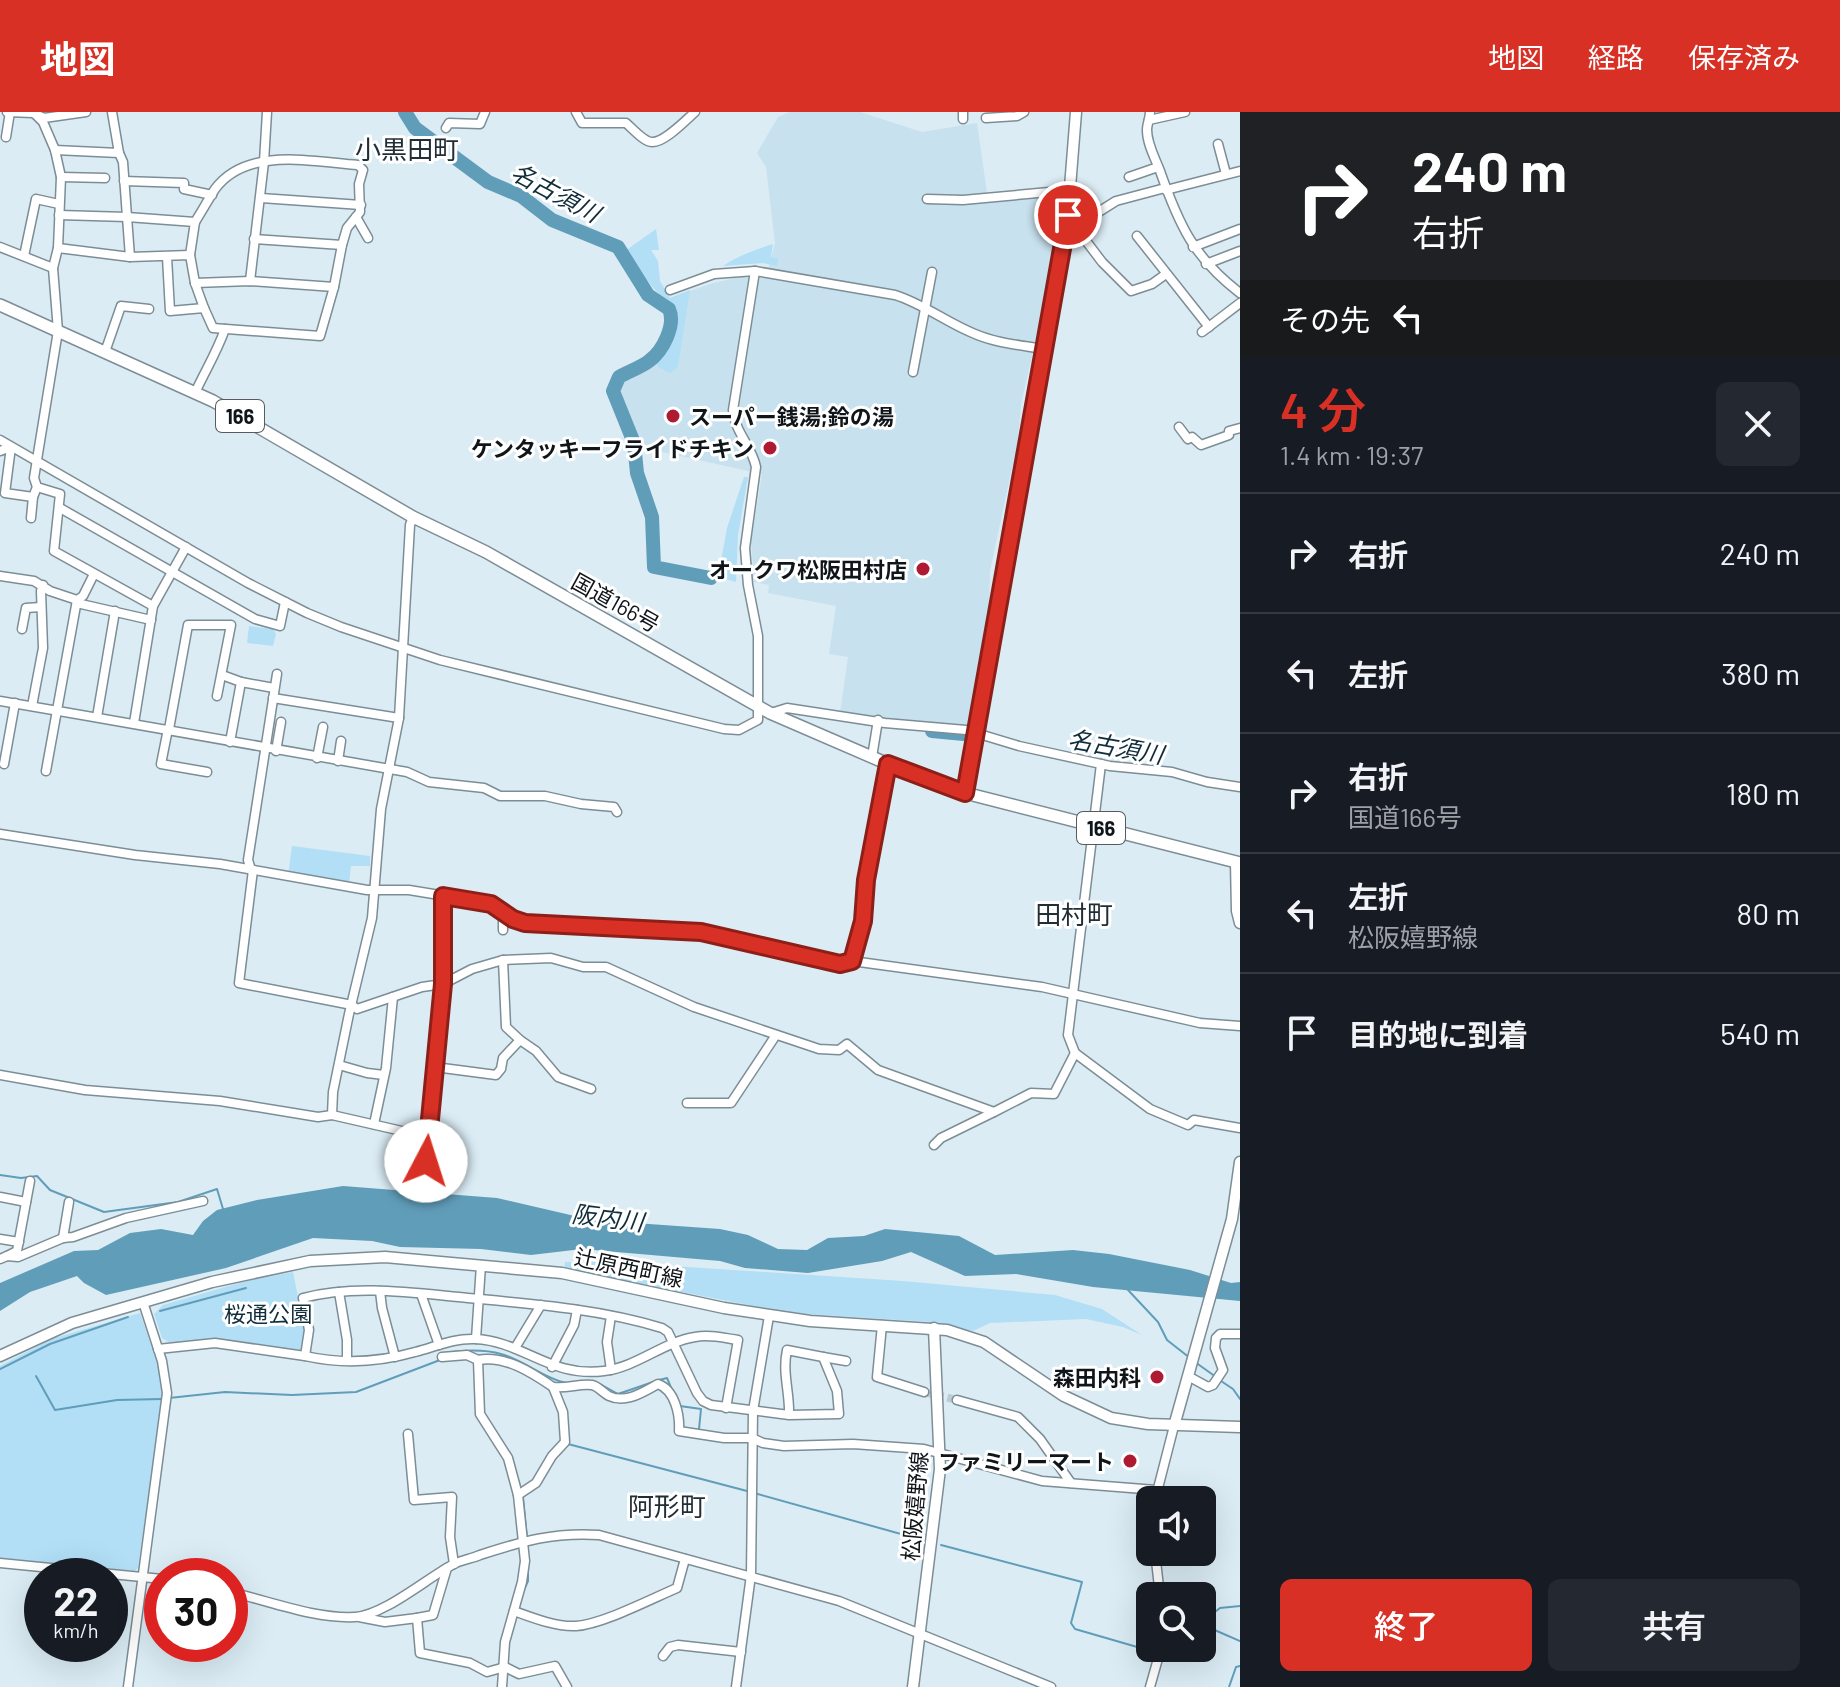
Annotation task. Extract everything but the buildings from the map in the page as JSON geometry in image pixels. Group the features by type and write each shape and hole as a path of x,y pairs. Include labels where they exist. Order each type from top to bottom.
{"highway":[{"name":"国道166号","path":"0,305 195,393 260,427 413,517 486,552 770,713 965,793 1238,862"}],"main road":[{"path":"965,793 1068,220 1076,112"},
{"path":"1238,862 1237,911 1240,923"},
{"path":"1174,1426 1232,1219 1240,1162"},
{"name":"辻原西町線","path":"0,1356 72,1323 212,1282 310,1261 385,1257 562,1273 769,1316 959,1332 984,1342 1064,1396 1097,1413 1125,1421 1174,1426 1240,1427"},
{"name":"松阪嬉野線","path":"913,1687 935,1526 940,1453 934,1328"}],"street":[{"path":"6,137 9,112 33,113 44,118 86,112"},
{"path":"112,112 124,181 130,257"},
{"path":"250,281 261,198 267,112"},
{"path":"446,128 449,123 480,124 485,112"},
{"path":"576,112 582,123 601,116 626,123 648,142 654,143 695,112"},
{"path":"986,118 1017,116 1024,112"},
{"path":"1185,112 1150,116 1146,127 1149,143 1175,214 1193,247 1206,264 1240,293"},
{"path":"31,518 37,487 34,478 58,331 53,268 58,248 61,177 55,150 43,122 33,113"},
{"path":"1218,144 1226,174"},
{"path":"55,150 119,153"},
{"path":"286,160 358,165 363,170 359,184 361,205 347,228 320,336 213,328 195,283 190,255 195,222 212,195 229,176 249,165 264,162 286,160"},
{"path":"1129,177 1158,167"},
{"path":"1068,220 1089,218 1116,201 1240,171"},
{"path":"61,177 105,178"},
{"path":"124,181 184,183 184,189 212,195"},
{"path":"927,199 963,200 1071,190"},
{"path":"261,198 361,205"},
{"path":"24,256 36,199 59,204"},
{"path":"59,215 195,222"},
{"path":"356,217 368,238"},
{"path":"1068,220 1102,262 1131,291 1152,284 1166,274"},
{"path":"1193,247 1240,229"},
{"path":"1137,236 1205,329 1240,303"},
{"path":"254,239 342,245"},
{"path":"0,247 53,268"},
{"path":"58,248 130,257 190,255"},
{"path":"1206,264 1240,251"},
{"path":"167,257 170,311 204,308"},
{"path":"670,290 714,274 755,271 895,295 975,334 1043,349"},
{"path":"0,440 285,602 341,627 403,649 469,667 733,731 746,728 758,720 758,636 748,585 745,548 756,467 753,455 738,432 733,410 755,271"},
{"path":"913,372 932,272"},
{"path":"195,283 250,281 334,287"},
{"path":"105,352 121,306 149,309"},
{"path":"195,393 206,368 216,356 225,329"},
{"path":"1179,427 1188,439 1192,437 1201,445 1240,428"},
{"path":"0,451 11,447"},
{"path":"11,447 2,492 33,497"},
{"path":"37,487 60,494 54,551 153,606"},
{"path":"60,508 255,619 280,626 285,602"},
{"path":"332,1115 358,970 372,918 376,854 399,718 410,525 413,517"},
{"path":"134,723 153,606 186,547"},
{"path":"46,771 77,600 83,596 94,574"},
{"path":"0,576 43,585 81,604 151,620"},
{"path":"32,706 43,648 43,585"},
{"path":"22,629 26,608 41,607"},
{"path":"97,717 115,611"},
{"path":"207,772 161,764 188,625 231,625 217,696"},
{"path":"277,674 248,860 252,870 239,983 352,1005 357,1009 422,987 443,984 472,969 503,960 551,958 583,967 606,967 694,1007 819,1049 839,1050 847,1044 878,1070 994,1112"},
{"path":"222,675 274,693 399,718"},
{"path":"230,742 241,682"},
{"path":"0,701 407,772 429,782 484,788 500,796 545,796 614,807 617,812"},
{"path":"4,764 15,703"},
{"path":"770,713 787,708 877,723 977,733 1101,766 1172,772 1240,787"},
{"path":"276,751 281,722"},
{"path":"872,757 877,723"},
{"path":"317,758 323,727"},
{"path":"338,761 341,741"},
{"path":"852,961 863,921 866,880 888,764"},
{"path":"1101,766 1068,1035 1075,1053 1150,1109 1188,1125 1194,1120 1240,1128"},
{"path":"0,834 375,890 409,890 491,904 525,923 701,932 840,964 852,961 1042,987 1200,1023 1240,1026"},
{"path":"426,1161 443,984 443,896"},
{"path":"503,913 503,930"},
{"path":"503,960 506,1027 536,1051 558,1077 591,1089"},
{"path":"374,1124 384,1075 393,997"},
{"path":"687,1103 731,1103 776,1035"},
{"path":"435,1067 496,1075 503,1058 520,1040"},
{"path":"934,1145 941,1138 1031,1093 1054,1094 1075,1053"},
{"path":"339,1065 384,1075"},
{"path":"0,1075 85,1090 220,1101 318,1117 332,1115 428,1137"},
{"path":"3,1258 17,1251 30,1181"},
{"path":"0,1197 26,1202"},
{"path":"3,1258 18,1257 63,1238 126,1218 203,1201"},
{"path":"63,1238 69,1202"},
{"path":"0,1239 19,1242"},
{"path":"476,1339 481,1265"},
{"path":"380,1291 395,1357"},
{"path":"305,1356 309,1330 303,1298 339,1292 380,1291 541,1305 662,1328 703,1401 726,1408 789,1415 839,1414 837,1391 823,1357"},
{"path":"339,1292 347,1360"},
{"path":"421,1294 439,1345"},
{"path":"128,1687 166,1399 165,1372 143,1302"},
{"path":"515,1348 541,1305"},
{"path":"552,1367 574,1325 577,1310"},
{"path":"611,1316 607,1342 611,1370"},
{"path":"736,1687 751,1575 753,1411 769,1316"},
{"path":"882,1325 877,1377 924,1392"},
{"path":"1188,1376 1208,1387 1213,1385 1221,1374 1216,1338 1220,1334 1240,1334"},
{"path":"158,1349 215,1343 347,1360 395,1357 476,1339 515,1348 552,1367 575,1372 611,1370 673,1344 706,1336 738,1340 726,1408"},
{"path":"789,1415 790,1399 784,1373 787,1350 846,1361"},
{"path":"442,1357 467,1355 478,1360 489,1358 504,1361 559,1388 591,1385 609,1396 622,1398 640,1394 658,1384 663,1385 680,1411 679,1431 724,1438 752,1438 784,1446 853,1444 924,1449 1042,1481 1136,1492"},
{"path":"478,1360 480,1414 508,1458 518,1495 525,1561 505,1642 502,1687"},
{"path":"518,1495 536,1483 552,1456 565,1442 559,1388"},
{"path":"957,1400 1018,1417 1040,1439 1071,1483"},
{"path":"1157,1486 1174,1426"},
{"path":"248,1596 325,1615 385,1622 433,1615 450,1566 452,1497 414,1500 408,1434"},
{"path":"359,1617 395,1601 450,1566 522,1542 570,1533 599,1535 839,1601 1051,1687"},
{"path":"514,1611 539,1620 576,1626 618,1614 677,1588 685,1559"},
{"path":"0,1563 143,1577"},
{"path":"417,1618 420,1653 470,1663 487,1672 505,1667 519,1674 555,1666 567,1687"},
{"path":"663,1656 670,1647 678,1645 741,1652"},
{"path":"1150,1687 1157,1662"}],"shaded area":[{"path":"790,112 860,112 922,132 977,123 988,200 1061,195 1038,330 1021,404 1018,440 990,571 989,610 968,728 840,713 848,657 829,654 836,606 768,593 769,585 754,582 751,542 762,474 639,447 619,387 620,381 656,362 676,328 676,314 667,299 740,277 766,278 775,243 766,167 757,153 778,117"},
{"name":"阪内川","path":"343,1186 497,1198 592,1220 720,1229 748,1235 778,1249 807,1250 828,1238 864,1236 885,1229 959,1236 995,1255 1073,1250 1109,1254 1190,1270 1231,1283 1240,1282 1240,1301 1093,1287 1016,1274 965,1276 911,1252 882,1261 808,1273 745,1268 720,1261 582,1249 531,1255 313,1238 226,1268 106,1295 77,1276 30,1292 0,1311 0,1283 74,1251 98,1250 130,1233 161,1229 193,1235 203,1221 217,1210"}],"green space":[{"path":"656,229 659,250 651,250 658,261 660,281 670,298 690,290 678,367 670,373 658,367 655,361 675,330 677,314 625,251"},
{"path":"773,244 771,257 778,259 777,266 763,263 723,266 741,256"},
{"path":"744,477 748,477 738,535 736,582 718,577 727,528"},
{"path":"249,626 273,629 276,634 273,646 247,643"},
{"path":"292,846 370,856 370,866 351,866 349,884 288,876"},
{"path":"565,1262 611,1262 903,1281 1055,1295 1102,1309 1142,1335 1123,1327 1086,1319 990,1323 973,1331 931,1322 790,1313 564,1269"},
{"name":"桜通公園","path":"293,1272 304,1327 304,1347 300,1350 218,1340 170,1343 162,1338 154,1314 163,1305 246,1281"},
{"path":"140,1313 160,1371 162,1403 138,1568 135,1571 128,1570 128,1558 0,1558 0,1366 51,1339"}],"waterway":[{"name":"名古須川","path":"405,112 415,128 488,182 521,196 552,220 618,247 648,295 669,309 671,322 659,351 646,363 619,377 613,391 634,443 637,473 652,517 654,567 711,578"},
{"name":"名古須川","path":"932,731 964,734"},
{"name":"名古須川","path":"1006,746 1054,758"},
{"name":"名古須川","path":"1115,770 1141,773"},
{"path":"0,1175 21,1178 37,1176 50,1190 104,1212 178,1202 217,1189 223,1209"},
{"path":"160,1311 246,1288"},
{"path":"1128,1290 1158,1322 1167,1340 1190,1358"},
{"path":"0,1369 50,1344 128,1317"},
{"path":"444,1353 472,1350 495,1352 566,1383"},
{"path":"169,1398 225,1392 292,1395 356,1392 440,1360"},
{"path":"1195,1362 1216,1377"},
{"path":"36,1376 55,1410 117,1400 162,1399"},
{"path":"659,1380 667,1378 672,1390"},
{"path":"1221,1381 1233,1389 1240,1399"},
{"path":"600,1384 618,1394 653,1382"},
{"path":"680,1406 701,1409 699,1429"},
{"path":"568,1444 747,1491"},
{"path":"754,1493 926,1541"},
{"path":"525,1494 527,1538"},
{"path":"941,1545 1082,1582 1071,1623 1075,1629 1136,1647"},
{"path":"523,1592 528,1581 528,1546"},
{"path":"1216,1611 1240,1606"},
{"path":"1216,1631 1240,1641"},
{"path":"1229,1687 1236,1667 1240,1666"}],"tunnel":[{"path":"924,1392 957,1400"}],"place":[{"name":"スーパー銭湯;鈴の湯","path":"673,416"},
{"name":"ケンタッキーフライドチキン","path":"770,448"},
{"name":"オークワ松阪田村店","path":"923,569"},
{"name":"森田内科","path":"1157,1377"},
{"name":"ファミリーマート","path":"1130,1461"}],"district":[{"name":"小黒田町","path":"407,148"},
{"name":"田村町","path":"1074,913"},
{"name":"阿形町","path":"667,1505"}],"route":[{"path":"426,1161 443,984 443,896 491,904 525,923 701,932 840,964 852,961 863,921 866,880 888,764 965,793 1068,215"}]}
